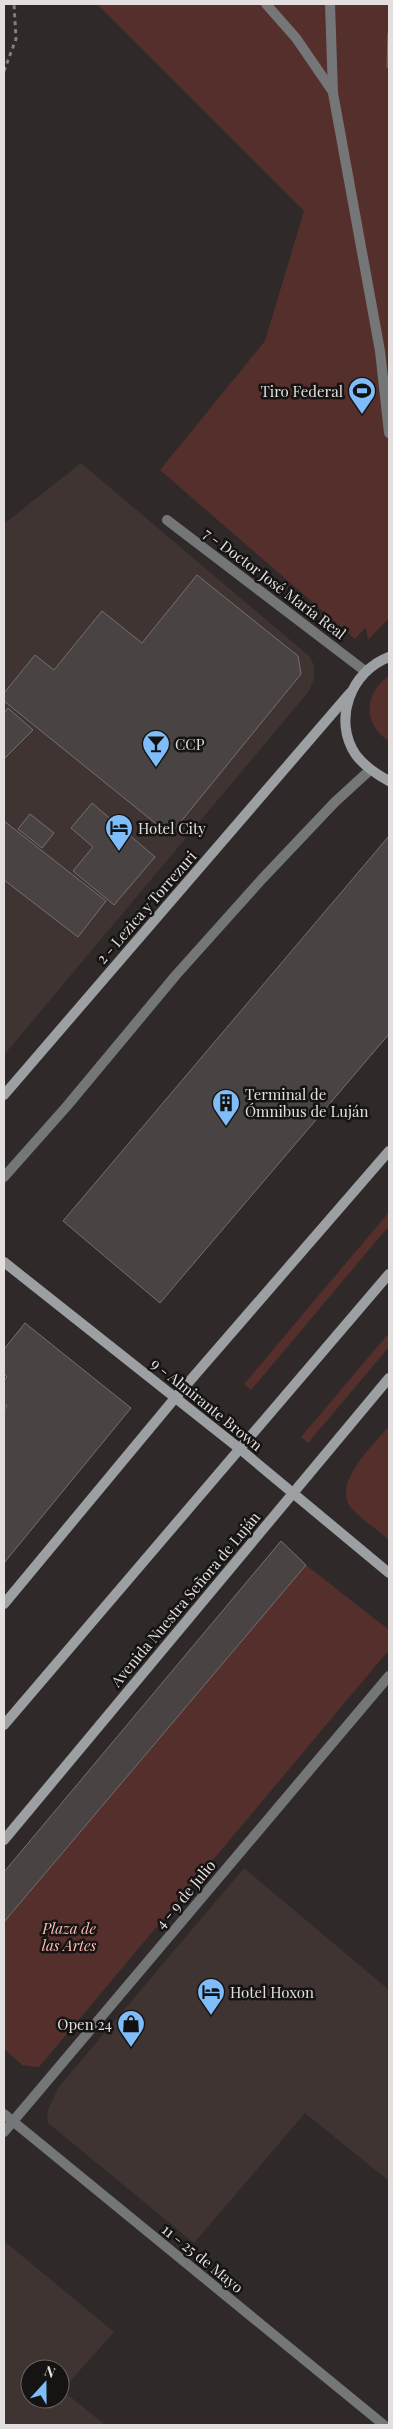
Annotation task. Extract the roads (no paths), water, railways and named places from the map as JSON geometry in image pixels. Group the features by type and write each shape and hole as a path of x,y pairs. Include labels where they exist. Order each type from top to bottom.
{"street":[{"path":"266,4 296,38 333,93"},
{"path":"330,4 333,93 380,351 389,433"},
{"name":"7 - Doctor José María Real","path":"167,520 365,671"},
{"path":"365,671 380,660 389,657"},
{"name":"2 - Lezica y Torrezuri","path":"4,1095 350,693 365,671"},
{"path":"350,693 345,714 347,735 356,754 370,770 389,781"},
{"path":"4,1177 55,1120 176,975 262,879 335,802 370,770"},
{"path":"4,1604 175,1398 389,1151"},
{"name":"9 - Almirante Brown","path":"4,1262 240,1450 389,1573"},
{"path":"4,1725 389,1274"},
{"name":"Avenida Nuestra Señora de Luján","path":"4,1840 389,1378"},
{"name":"4 - 9 de Julio","path":"4,2132 389,1676"},
{"name":"11 - 25 de Mayo","path":"4,2114 384,2425"}],"place":[{"name":"Tiro Federal","path":"362,415"},
{"name":"CCP","path":"156,768"},
{"name":"Hotel City","path":"119,852"},
{"name":"Terminal de Ómnibus de Luján","path":"226,1127"},
{"name":"Hotel Hoxon","path":"211,2016"},
{"name":"Open 24","path":"131,2048"}],"park label":[{"name":"Plaza de las Artes","path":"69,1936"}]}
